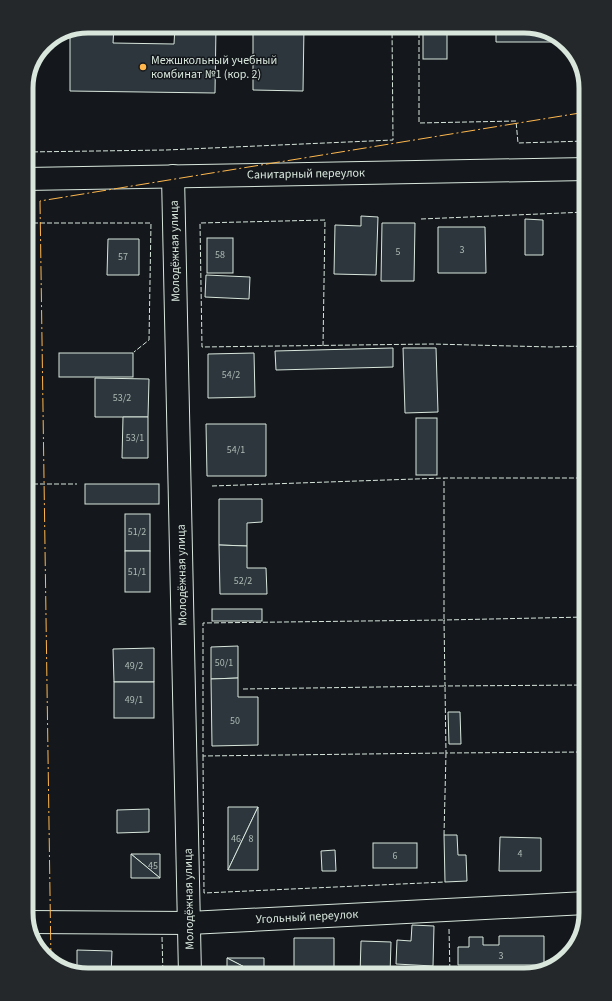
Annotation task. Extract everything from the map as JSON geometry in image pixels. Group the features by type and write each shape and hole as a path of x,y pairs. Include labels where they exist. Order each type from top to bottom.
{"street":[{"name":"Санитарный переулок","path":"33,179 579,169"},
{"name":"Молодёжная улица","path":"173,176 190,968"},
{"name":"Угольный переулок","path":"33,922 189,923 579,903"}],"building":[{"name":"Межшкольный учебный комбинат №1 (кор. 2)","path":"80,33 114,33 113,43 174,44 175,33 216,33 215,93 70,91 70,36"},
{"path":"253,33 304,33 303,91 253,90"},
{"path":"423,33 447,33 447,59 423,59"},
{"path":"496,33 528,33 542,36 555,42 496,42"},
{"path":"361,216 378,217 376,275 334,274 335,225 361,226"},
{"path":"525,219 543,220 543,255 525,255"},
{"path":"382,223 415,223 414,281 381,281"},
{"path":"438,227 485,227 486,273 438,273"},
{"path":"207,238 233,238 233,273 207,273"},
{"path":"108,239 139,239 139,275 107,275"},
{"path":"206,275 250,277 249,299 205,297"},
{"path":"393,348 393,367 276,370 275,351"},
{"path":"403,348 436,348 438,412 405,413"},
{"path":"59,353 133,353 133,377 59,377"},
{"path":"254,353 255,397 208,398 208,354"},
{"path":"95,378 149,379 148,417 95,417"},
{"path":"123,417 148,417 148,458 122,458"},
{"path":"416,418 437,418 437,475 416,475"},
{"path":"206,424 266,424 266,476 207,476"},
{"path":"85,484 159,484 159,504 85,504"},
{"path":"219,499 262,499 262,522 247,523 247,546 219,545"},
{"path":"125,514 150,514 150,551 125,551"},
{"path":"219,545 247,546 247,568 266,568 267,594 220,594"},
{"path":"125,551 150,551 150,592 125,592"},
{"path":"212,609 262,609 262,621 212,621"},
{"path":"238,646 238,678 211,679 211,647"},
{"path":"154,648 154,682 114,682 113,649"},
{"path":"238,678 238,697 258,697 258,745 212,746 211,679"},
{"path":"114,682 154,682 154,718 114,718"},
{"path":"448,712 460,712 461,744 449,744"},
{"path":"228,807 258,807 228,870"},
{"path":"258,807 258,870 228,870"},
{"path":"149,809 149,832 117,833 117,810"},
{"path":"444,835 457,835 458,855 466,855 467,881 445,882"},
{"path":"500,837 541,838 541,871 499,871"},
{"path":"373,843 417,843 417,868 373,868"},
{"path":"335,850 336,871 322,871 321,851"},
{"path":"131,854 160,854 160,878"},
{"path":"131,854 160,878 131,878"},
{"path":"412,925 434,926 433,966 396,964 397,940 411,941"},
{"path":"499,936 544,936 544,964 458,965 458,947 469,947 469,937 483,937 483,945 499,945"},
{"path":"294,938 334,938 334,968 294,967"},
{"path":"361,941 391,942 390,968 360,968"},
{"path":"77,950 112,951 111,968 77,967"},
{"path":"227,958 264,958 264,968 246,968"},
{"path":"227,958 246,968 227,968"}],"fence":[{"path":"33,152 166,150 393,140 392,33"},
{"path":"419,33 419,123 516,121 518,143 579,141"},
{"path":"421,219 579,212"},
{"path":"325,220 323,345 202,347 200,223 325,220"},
{"path":"33,223 151,223 149,340 134,352"},
{"path":"323,345 432,344 579,346"},
{"path":"212,486 444,478"},
{"path":"444,835 446,753 203,756 203,623 444,620 444,478 579,478"},
{"path":"33,484 77,484"},
{"path":"579,617 444,620 445,686 579,685"},
{"path":"243,689 445,686 446,753 579,752"},
{"path":"203,756 204,893 445,882"},
{"path":"449,929 450,968"},
{"path":"162,937 163,968"}],"power":[{"path":"51,953 40,201 579,113"}],"place":[{"name":"Межшкольный учебный комбинат №1 (кор. 2)","path":"143,67"}]}
